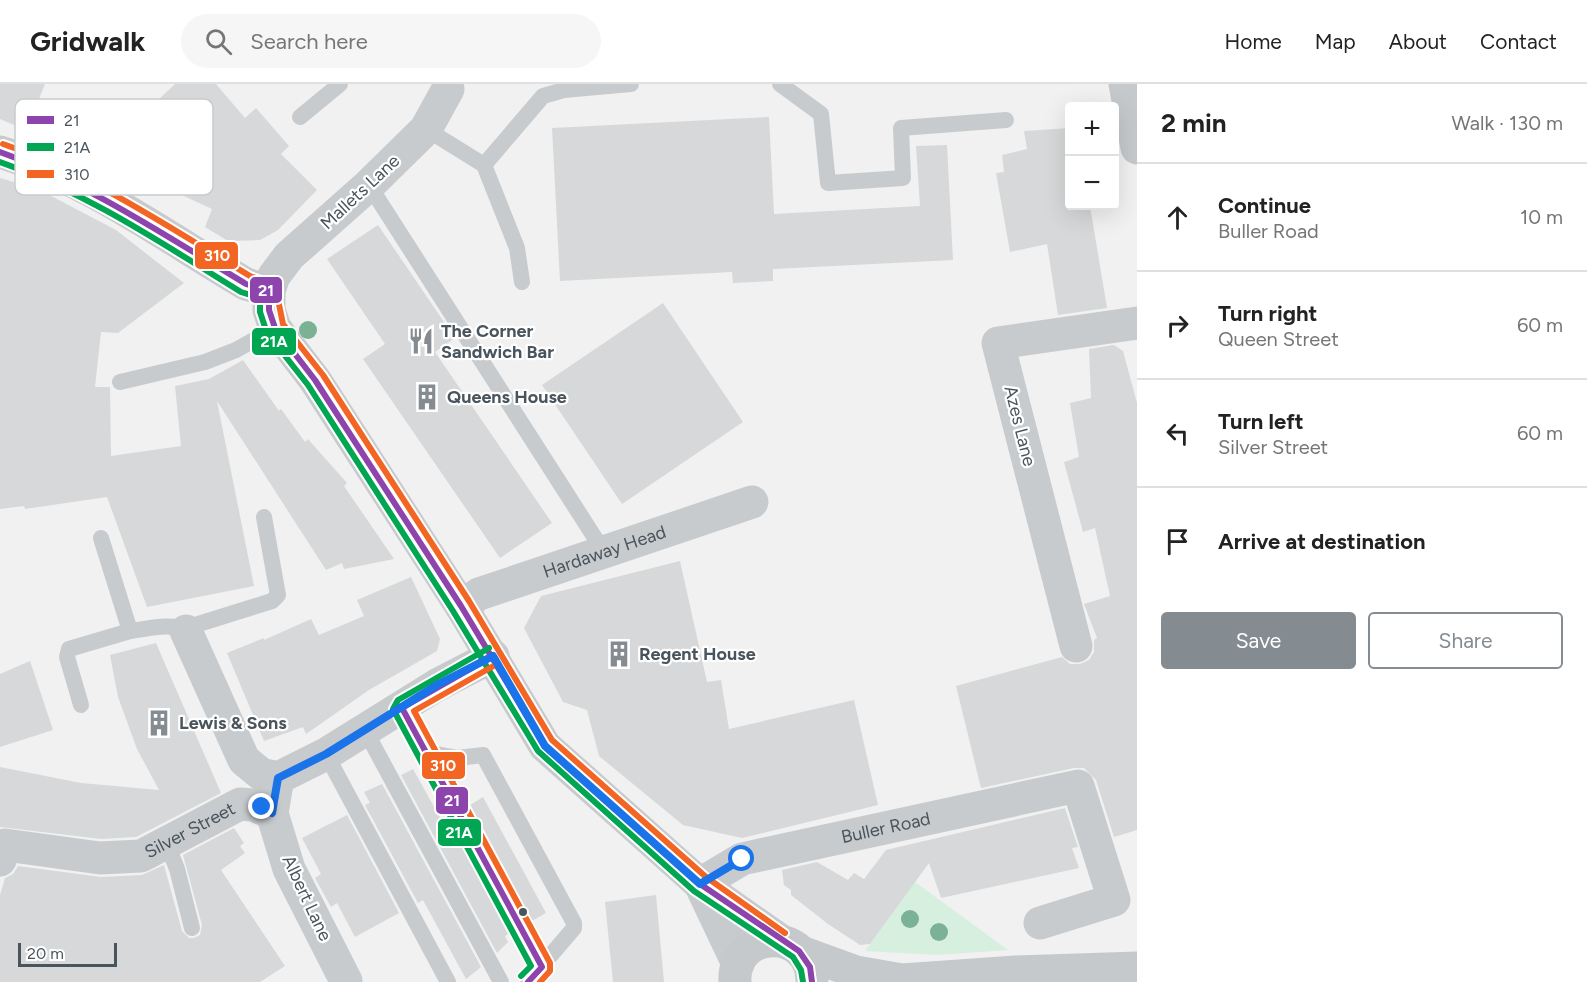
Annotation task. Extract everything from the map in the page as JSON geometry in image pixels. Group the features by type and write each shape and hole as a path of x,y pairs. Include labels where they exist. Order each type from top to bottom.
{"main road":[{"path":"1125,84 1137,148"},
{"path":"736,973 743,955 757,944 798,958 902,980 1016,972 1137,968"}],"street":[{"name":"Mallets Lane","path":"269,291 274,276 290,256 369,185 426,129 449,86"},
{"path":"0,152 15,157"},
{"path":"103,195 246,284 269,291 269,310 275,328 315,380 461,606 545,746 700,884 798,958"},
{"name":"Azes Lane","path":"1076,646 998,343 1137,323"},
{"name":"Hardaway Head","path":"461,606 479,594 752,502"},
{"path":"186,631 244,760 261,774 278,778 326,754 437,685 493,656"},
{"path":"272,813 278,778"},
{"name":"Buller Road","path":"700,884 742,859 1078,786 1114,900 1040,923"},
{"name":"Silver Street","path":"2,850 100,858 141,856 240,804 253,805 272,813"},
{"name":"Albert Lane","path":"272,813 289,869 346,982"},
{"path":"700,884 736,973"}],"lane":[{"path":"300,117 340,84"},
{"path":"484,165 543,96 564,90 631,84"},
{"path":"780,84 821,114 828,183 903,178 901,128 1006,120"},
{"path":"426,129 484,165 517,248 522,282"},
{"path":"369,185 604,552"},
{"path":"120,382 205,362 236,350 275,328"},
{"path":"81,705 67,657 69,649 130,631 180,627 186,631 192,626 272,601 278,595 264,517"},
{"path":"101,538 130,631"},
{"path":"402,708 542,968"},
{"path":"365,730 501,982"},
{"path":"426,752 458,758 483,755 574,923 574,928 528,982"},
{"path":"326,754 448,982"},
{"path":"167,844 192,928"}],"green space":[{"path":"915,882 1008,950 937,955 865,951"}],"building":[{"path":"0,84 45,84 39,99 15,99 15,125 0,119"},
{"path":"175,84 216,84 245,118 256,108 289,146 281,154 317,190 278,230 260,240 228,241 205,227 212,209 182,195 213,195 213,99 159,99"},
{"path":"769,117 774,214 920,206 916,146 947,145 953,260 773,269 773,281 733,283 732,272 560,281 552,128"},
{"path":"1065,128 1065,210 1091,210 1107,308 1058,315 1047,244 1010,252 996,173 1004,172 1002,155 1027,149 1024,131"},
{"path":"0,178 15,182 15,195 49,195 116,230 184,283 118,333 101,332 95,387 110,387 111,456 181,446 175,386 209,379 243,360 279,411 281,409 305,442 308,439 347,483 344,486 394,559 344,569 342,563 326,570 217,401 254,586 147,607 107,497 25,509 24,506 0,509"},
{"name":"Queens House","path":"378,225 455,338 435,352 552,523 500,558 363,359 385,344 327,259"},
{"path":"663,303 743,422 622,504 542,385"},
{"path":"1114,345 1123,351 1137,403 1137,830 1114,837 1096,780 1084,768 1074,768 981,788 956,686 1062,657 1070,664 1080,664 1089,660 1094,652 1094,640 1097,638 1084,604 1110,596 1095,528 1083,532 1064,462 1079,457 1070,403 1091,398 1089,349"},
{"path":"680,561 707,682 721,680 729,729 854,700 878,805 742,838 683,825 599,756 587,710 563,702 524,628 541,596"},
{"path":"411,577 440,639 437,651 369,690 306,734 303,727 264,741 227,653 264,638 264,640 311,619 319,635 364,616 357,600"},
{"path":"156,643 221,793 136,837 101,839 0,827 0,767 81,783 159,790 137,749 118,697 110,655"},
{"path":"30,661 53,730 0,747 0,674"},
{"path":"413,769 443,823 450,818 511,932 505,936 508,942 497,953 401,775"},
{"path":"382,784 481,967 466,979 423,900 418,903 365,805 370,803 364,792"},
{"path":"483,797 546,913 530,922 467,807"},
{"path":"1065,808 1078,847 1072,848 1079,868 941,898 929,863 870,944 860,945 828,924 791,895 791,890 784,885 782,870 817,862 848,880 854,873 864,879 886,850"},
{"path":"347,815 399,913 355,937 337,903 331,907 315,878 321,874 302,838"},
{"path":"234,828 244,843 240,846 245,853 221,870 285,966 260,982 0,982 0,895 5,878 13,874 18,866 101,877 142,875 164,865 182,931 189,938 194,938 200,935 202,925 183,855"},
{"path":"656,895 664,982 613,982 605,902"}],"transit line":[{"name":"310","path":"3,144 15,149"},
{"name":"21","path":"0,152 15,158"},
{"name":"21A","path":"0,162 15,168"},
{"name":"21A","path":"75,195 124,221 241,292 260,298 260,312 267,333 308,385 453,611 538,751 694,891 793,957 801,970 803,982"},
{"name":"21","path":"96,195 246,284 269,291 269,310 275,328 315,380 461,606 545,746 700,884 799,951 810,967 812,982"},
{"name":"310","path":"115,195 250,276 275,285 283,324 323,375 469,601 552,740 706,877 785,933"},
{"name":"21A","path":"489,648 398,700 393,709 531,966 521,976"},
{"name":"21","path":"493,656 402,708 542,967 528,982"},
{"name":"310","path":"497,664 414,711 550,963 550,971 540,982"}],"place":[{"name":"The Corner Sandwich Bar","path":"421,341"},
{"name":"Queens House","path":"427,397"},
{"name":"Regent House","path":"619,654"},
{"name":"Lewis & Sons","path":"159,723"}],"route":[{"path":"262,807 272,813 278,778 326,754 437,685 493,656 545,746 700,884 742,859"}]}
